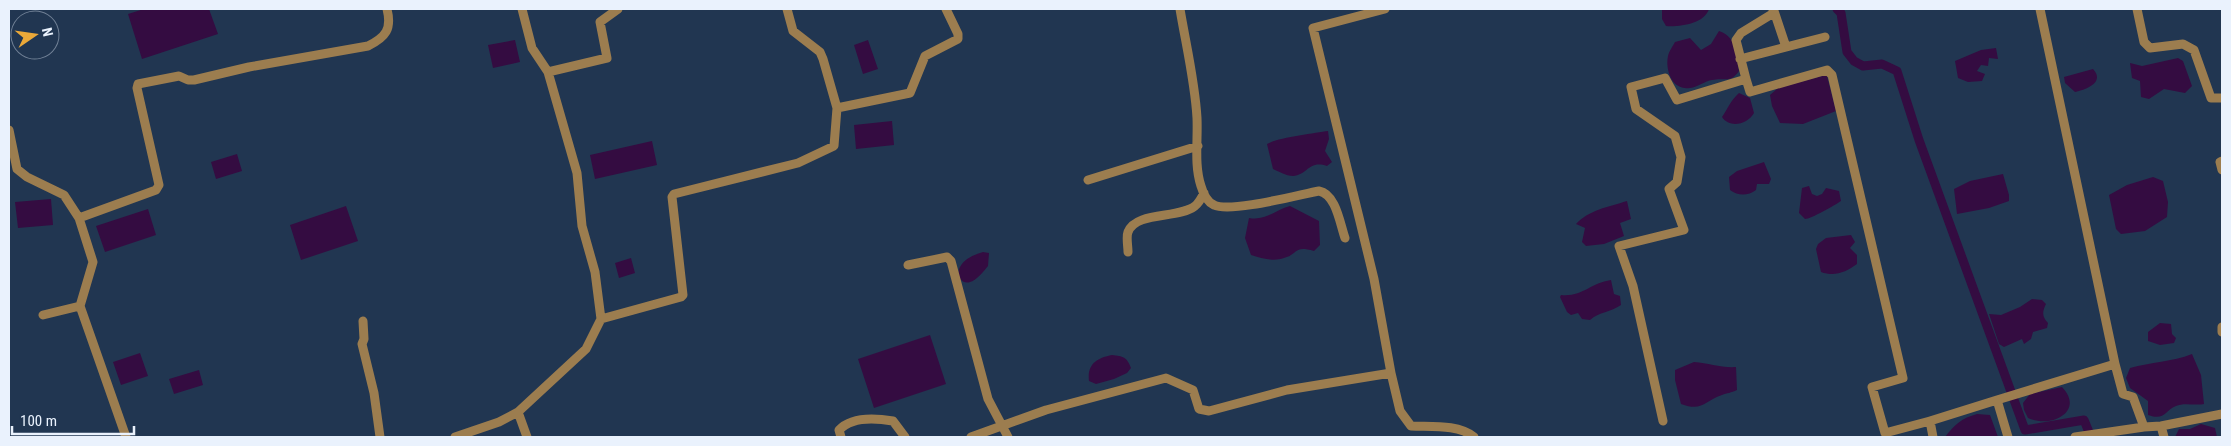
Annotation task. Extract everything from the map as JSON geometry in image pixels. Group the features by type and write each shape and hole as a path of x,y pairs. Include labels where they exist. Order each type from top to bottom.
{"street":[{"path":"79,218 156,190 159,185 137,88 138,84 179,76 194,80 249,67 368,46 388,29 390,21 387,9"},
{"path":"455,437 499,422 518,412 586,349 601,319 595,272 582,226 577,173 548,72 532,48 522,9"},
{"path":"548,72 607,58 600,22 618,9"},
{"path":"601,319 681,298 683,295 672,195 798,164 832,149 835,142 837,108 822,55 793,31 787,9"},
{"path":"837,108 910,93 924,56 958,39 958,34 946,9"},
{"path":"1180,9 1197,116 1198,166 1204,193 1212,205 1220,207 1237,206 1319,191 1325,192 1331,198 1345,238"},
{"path":"1385,9 1313,28 1374,279 1400,411 1411,426 1442,426 1470,434 1474,437"},
{"path":"2040,9 2115,364 2123,394 2134,397 2144,427"},
{"path":"2137,9 2144,42 2150,48 2183,44 2194,50 2211,98 2222,98"},
{"path":"1786,47 1774,10 1738,36 1736,40 1750,92 1827,70 1832,75 1903,378 1872,387 1885,433 2115,364"},
{"path":"1740,59 1825,37"},
{"path":"1663,421 1633,286 1619,246 1684,230 1669,189 1677,182 1681,157 1675,136 1636,109 1631,87 1665,78 1677,100 1746,80"},
{"path":"9,130 17,169 64,195 79,218 93,262 80,306 126,437"},
{"path":"1088,180 1198,146"},
{"path":"2222,161 2220,162 2222,170"},
{"path":"1128,252 1127,233 1134,224 1150,218 1184,212 1196,205 1204,193"},
{"path":"908,265 947,256 951,261 988,400 1004,425 1008,437"},
{"path":"43,315 80,306"},
{"path":"363,321 364,339 362,344 374,393 380,437"},
{"path":"2222,327 2222,332"},
{"path":"971,437 1046,410 1166,378 1193,390 1199,409 1209,411 1287,390 1391,373"},
{"path":"1998,400 2008,437"},
{"path":"518,412 527,437"},
{"path":"2076,437 2161,426 2222,414"},
{"path":"841,437 838,430 844,424 879,418 893,421 901,429 905,437"},
{"path":"1930,421 1933,437"},
{"path":"2161,426 2164,437"}],"shaded area":[{"path":"144,9 209,9 218,34 142,59 128,14"},
{"path":"1662,9 1709,9 1702,18 1691,24 1666,26 1662,19"},
{"path":"1719,31 1729,37 1735,47 1739,71 1736,75 1730,79 1717,79 1690,88 1684,88 1674,83 1669,73 1667,62 1675,42 1690,38 1701,50 1711,44"},
{"path":"515,40 520,62 493,68 488,45"},
{"path":"868,40 878,69 863,74 854,45"},
{"path":"1996,48 1998,59 1989,58 1988,66 1981,65 1977,71 1985,74 1982,81 1968,82 1958,78 1955,61 1981,50"},
{"path":"2178,58 2183,61 2192,86 2185,93 2164,89 2149,99 2141,97 2140,81 2132,78 2130,63 2142,66"},
{"path":"2093,69 2097,78 2088,88 2075,92 2065,83 2064,77"},
{"path":"1827,76 1836,111 1803,124 1780,123 1772,106 1770,95 1778,88"},
{"path":"1739,93 1750,98 1754,113 1748,120 1734,124 1725,121 1722,117"},
{"path":"892,121 894,145 856,149 854,125"},
{"path":"1328,131 1329,139 1325,151 1332,162 1327,166 1312,166 1302,173 1293,176 1273,169 1267,144 1287,138"},
{"path":"652,141 657,165 595,179 590,155"},
{"path":"237,154 242,171 216,179 211,162"},
{"path":"1764,162 1771,179 1769,184 1757,184 1756,190 1746,194 1730,190 1729,177 1737,171"},
{"path":"2003,174 2009,201 1989,208 1957,214 1954,189 1970,181"},
{"path":"2153,177 2163,181 2168,202 2167,217 2145,231 2121,234 2116,229 2109,195 2127,185"},
{"path":"1809,186 1812,194 1817,196 1822,194 1826,188 1839,191 1841,201 1805,219 1799,213 1802,188"},
{"path":"51,199 53,225 18,228 15,202"},
{"path":"1627,201 1631,219 1620,223 1624,236 1604,244 1586,246 1582,242 1585,228 1576,224 1581,219 1599,210"},
{"path":"346,206 358,241 301,260 290,225"},
{"path":"1290,206 1319,221 1320,245 1314,251 1303,249 1276,260 1251,255 1245,238 1249,218 1265,217"},
{"path":"148,209 156,235 105,252 96,226"},
{"path":"1851,235 1855,242 1850,248 1857,255 1857,264 1840,273 1821,272 1816,249 1818,244 1826,238"},
{"path":"983,252 989,253 988,266 980,276 967,283 964,282 960,278 959,273 962,264 970,257"},
{"path":"631,258 635,273 619,278 615,263"},
{"path":"1611,280 1614,294 1620,296 1621,305 1590,320 1582,319 1578,313 1571,315 1567,312 1560,297 1561,295 1575,294"},
{"path":"2032,299 2042,300 2046,304 2043,314 2048,323 2047,328 2033,332 2031,339 2024,344 2022,339 2004,347 1999,344 1989,314 2001,315 2020,307"},
{"path":"2160,323 2171,324 2172,334 2176,338 2174,343 2160,345 2148,341 2148,332"},
{"path":"930,335 946,384 874,408 858,359"},
{"path":"140,353 148,376 121,385 113,362"},
{"path":"2192,354 2201,375 2204,404 2179,405 2158,417 2148,415 2148,401 2130,388 2126,378 2130,368 2177,359"},
{"path":"1112,355 1122,357 1128,361 1131,368 1127,373 1096,384 1089,381 1091,366 1098,360"},
{"path":"1694,362 1736,367 1737,390 1716,397 1699,406 1694,407 1681,404 1675,380 1675,370"},
{"path":"199,370 203,385 174,394 169,379"},
{"path":"2062,387 2068,396 2070,404 2063,416 2047,421 2037,421 2028,418 2023,403 2030,394"},
{"path":"1977,414 1990,415 1998,437 1945,437 1959,422"},
{"path":"2201,424 2215,428 2217,437 2175,437 2179,429 2190,429"}],"waterway":[{"path":"1837,9 1841,13 1847,52 1854,61 1863,66 1882,64 1897,71 1919,140 2025,430 2084,420 2091,437"}]}
